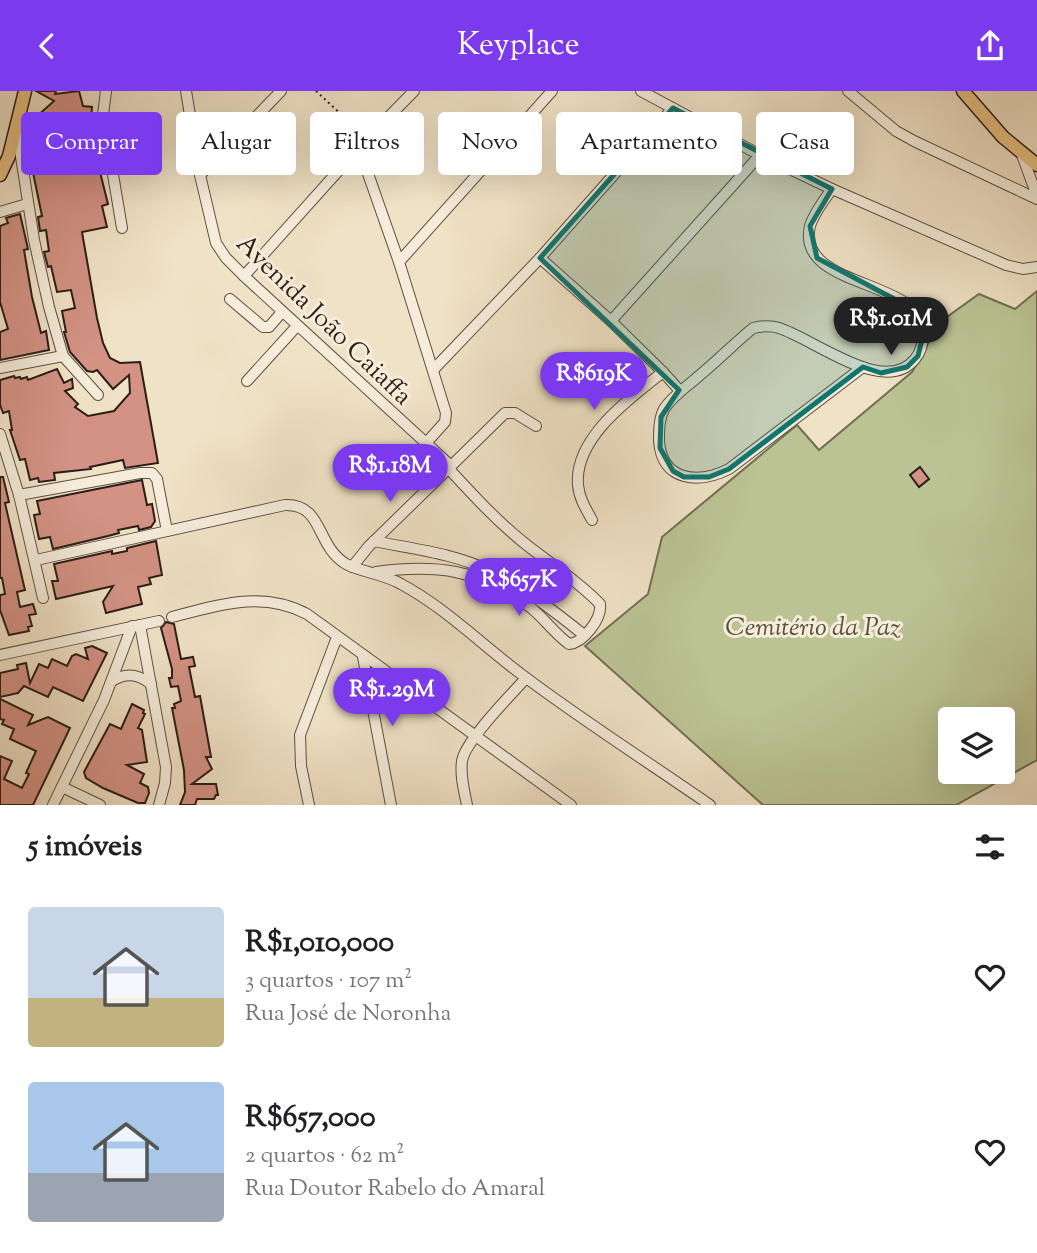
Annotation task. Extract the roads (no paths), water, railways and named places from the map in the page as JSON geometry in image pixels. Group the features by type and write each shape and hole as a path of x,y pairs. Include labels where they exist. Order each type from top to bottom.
{"main road":[{"path":"0,175 9,156 25,91"},
{"path":"963,91 1003,137 1037,165"}],"street":[{"path":"106,91 103,115 122,228"},
{"name":"Avenida João Caiaffa","path":"186,91 190,112"},
{"path":"261,112 281,91"},
{"path":"393,112 414,91"},
{"path":"399,262 552,91"},
{"path":"641,91 756,153"},
{"path":"848,91 890,126 914,141 1037,197"},
{"path":"434,369 540,258 673,108"},
{"path":"16,128 27,204 49,307 63,356 98,395"},
{"path":"1022,155 1037,197"},
{"path":"611,321 756,159"},
{"name":"Avenida João Caiaffa","path":"200,175 216,243 226,258 416,435 427,442 488,511 523,542 580,584 600,604 599,618 584,635"},
{"path":"244,276 335,175"},
{"path":"368,175 434,369 446,417 427,442"},
{"path":"802,175 1006,265 1023,269 1037,267"},
{"path":"832,189 810,226 810,240 817,258 827,267 896,298 915,310 923,324 922,346 918,356 899,371 881,373 780,328 753,328 680,391 664,409 661,417 660,448 665,460 673,471 684,477 709,477 729,469 863,367"},
{"path":"0,212 27,204"},
{"path":"540,258 611,321 680,391"},
{"path":"230,299 263,327 269,327 282,312"},
{"path":"247,381 298,325"},
{"path":"0,368 63,356"},
{"path":"592,520 578,485 578,474 585,451 602,426 663,372"},
{"path":"352,566 374,541 505,413 515,413 536,426"},
{"path":"0,434 4,461 19,495 43,598"},
{"path":"19,495 145,472 152,473 157,479 167,531"},
{"path":"36,560 285,506 299,506 308,510 336,557 352,566 376,572 401,584 526,677 710,805"},
{"path":"374,541 447,556 488,570 524,591 584,635 575,643 569,644 518,598 472,575 453,570 415,567 376,572"},
{"path":"172,617 256,599 293,607 307,614 571,805"},
{"path":"0,655 159,621"},
{"path":"53,805 136,625"},
{"path":"136,625 151,684 166,767 159,805"},
{"path":"309,805 301,766 300,735 337,637"},
{"path":"363,657 391,805"},
{"path":"111,682 130,675 144,678 151,684"},
{"path":"467,805 462,759 475,737 526,677"},
{"path":"62,787 100,805"}],"park label":[{"name":"Cemitério da Paz","path":"813,626"}]}
